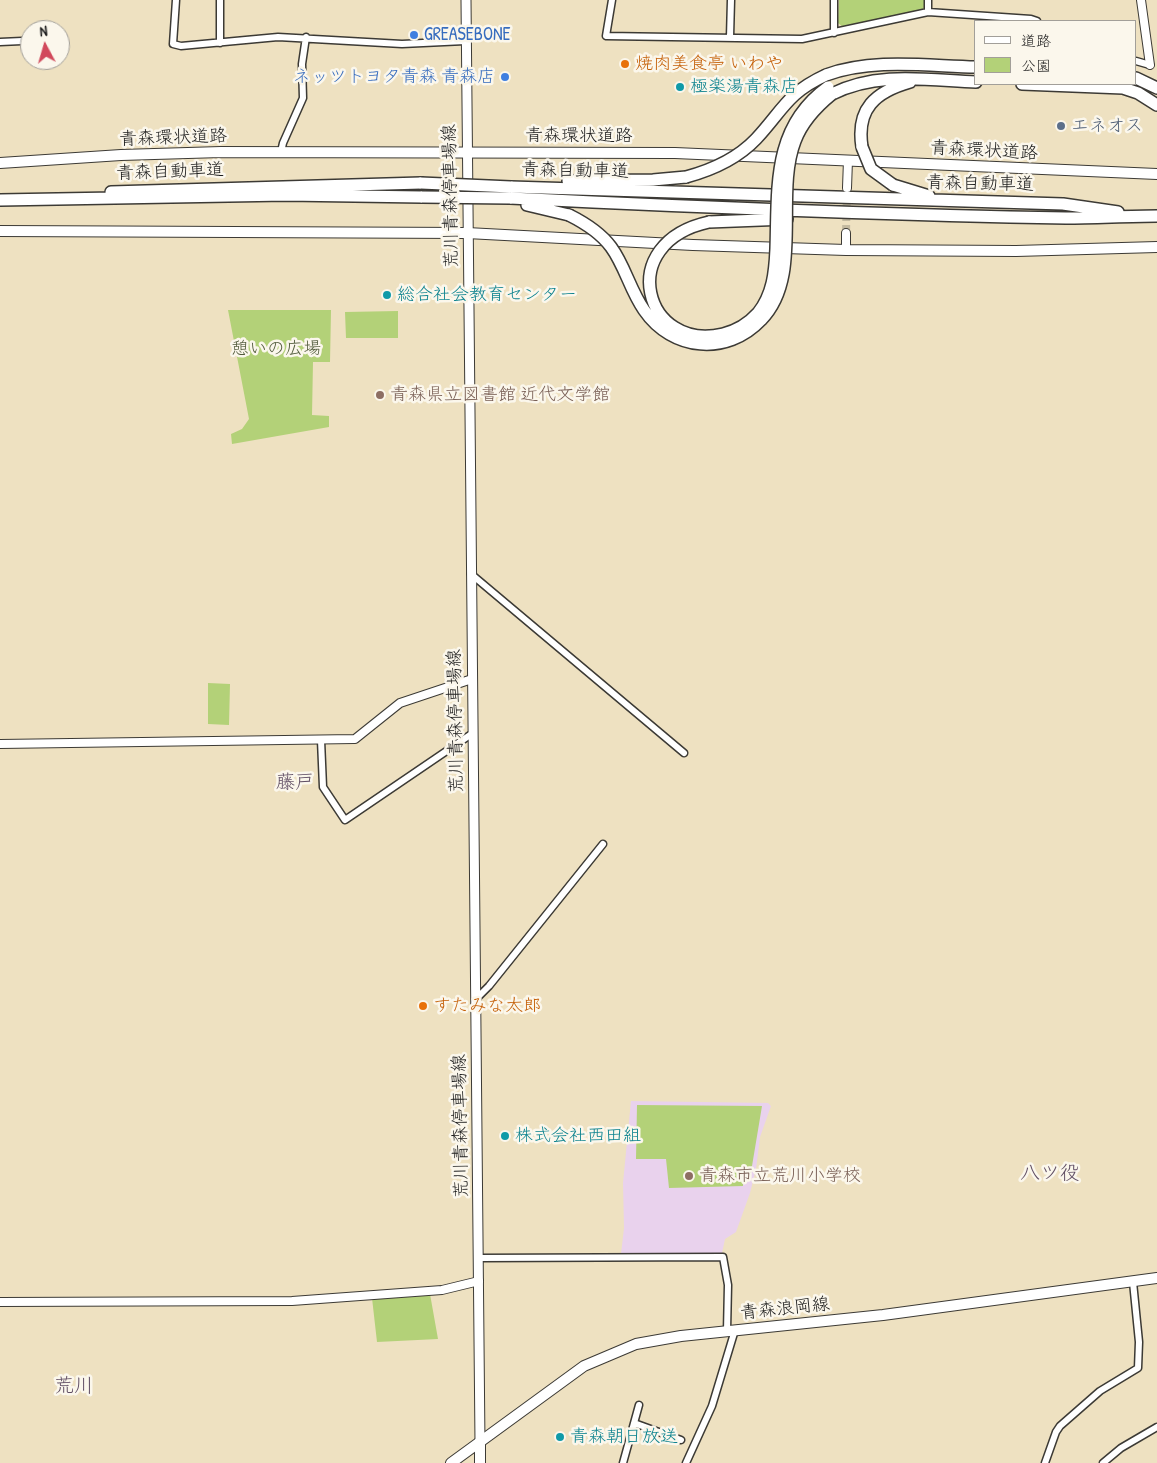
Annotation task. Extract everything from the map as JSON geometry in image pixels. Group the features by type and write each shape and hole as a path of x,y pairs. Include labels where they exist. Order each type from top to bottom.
{"highway":[{"path":"510,192 686,177 711,170 734,157 755,140 783,104 797,91 841,69 882,64 974,67"},
{"path":"929,66 859,74 810,102 798,116 787,138 778,184 774,277 764,306 755,316 731,332 702,336 674,327 656,308 651,295 649,279 652,265 668,239 692,226 709,222 946,215"},
{"path":"510,192 539,206 569,214 592,228 609,245 618,258 644,310 665,332 679,340 710,345 724,343 740,337 764,317 779,289 784,263 786,186 795,141 805,122 830,91 872,80 892,78 974,82"},
{"path":"1137,78 1157,88"},
{"path":"916,80 892,87 878,96 866,109 861,122 862,147 871,169 893,185 951,202"},
{"path":"1047,85 1123,88 1138,92 1157,105"},
{"name":"青森自動車道","path":"0,200 183,188 427,183 510,192 732,209 1068,218 1153,216"},
{"name":"青森自動車道","path":"0,200 295,195 458,197 510,192 1064,204 1153,216"}],"main road":[{"name":"荒川青森停車場線","path":"466,0 480,1442"},
{"name":"青森環状道路","path":"0,163 121,155 281,152 717,153 1157,174"},
{"path":"0,231 467,233 693,246 846,250 1016,251 1157,247"},
{"name":"青森浪岡線","path":"451,1463 569,1376 601,1358 633,1345 656,1340 883,1315 1157,1278"},
{"path":"480,1442 480,1463"}],"street":[{"path":"176,0 173,44 220,43 278,37 306,37 402,44 465,41"},
{"path":"220,0 220,43"},
{"path":"612,0 606,36 802,39 928,12 1034,20"},
{"path":"730,37 731,0"},
{"path":"834,0 834,32"},
{"path":"928,0 928,12"},
{"path":"1137,61 1150,65 1141,0"},
{"path":"281,152 283,142 303,98 302,64 306,37"},
{"path":"0,42 20,41"},
{"path":"847,188 848,160"},
{"path":"846,233 846,250"},
{"path":"471,574 684,752"},
{"path":"0,744 356,738 400,703 472,678"},
{"path":"321,740 323,787 345,820 473,733"},
{"path":"476,998 489,986 603,844"},
{"path":"479,1258 724,1257 731,1331 712,1406 686,1463"},
{"path":"0,1302 292,1301 442,1290 479,1282"},
{"path":"1045,1463 1051,1443 1060,1426 1100,1391 1138,1368 1139,1342 1133,1282"},
{"path":"623,1463 639,1405"},
{"path":"634,1423 681,1440"},
{"path":"1103,1463 1121,1448 1157,1427"}],"shaded area":[{"name":"青森市立荒川小学校","path":"631,1101 768,1103 771,1106 760,1137 756,1169 750,1193 736,1232 725,1239 722,1253 621,1254 624,1228 623,1183"}],"green space":[{"path":"839,0 926,0 926,6 922,10 843,27 838,23"},
{"name":"憩いの広場","path":"228,310 331,310 330,362 313,362 312,415 329,416 329,427 232,444 231,434 242,429 249,419"},
{"path":"398,311 398,338 346,338 345,312"},
{"path":"208,683 230,684 229,725 208,724"},
{"path":"637,1105 762,1106 750,1178 743,1178 743,1186 669,1188 666,1159 636,1159"},
{"path":"430,1294 438,1339 377,1342 372,1298"}],"tunnel":[{"path":"846,233 847,192"}],"place":[{"name":"GREASEBONE","path":"414,35"},
{"name":"焼肉美食亭 いわや","path":"625,64"},
{"name":"ネッツトヨタ青森 青森店","path":"505,77"},
{"name":"極楽湯青森店","path":"680,87"},
{"name":"エネオス","path":"1061,126"},
{"name":"総合社会教育センター","path":"387,295"},
{"name":"青森県立図書館 近代文学館","path":"380,395"},
{"name":"すたみな太郎","path":"423,1006"},
{"name":"株式会社西田組","path":"505,1136"},
{"name":"青森市立荒川小学校","path":"689,1176"},
{"name":"青森朝日放送","path":"560,1437"}],"district":[{"name":"藤戸","path":"295,783"},
{"name":"八ツ役","path":"1050,1174"},
{"name":"荒川","path":"74,1387"}]}
